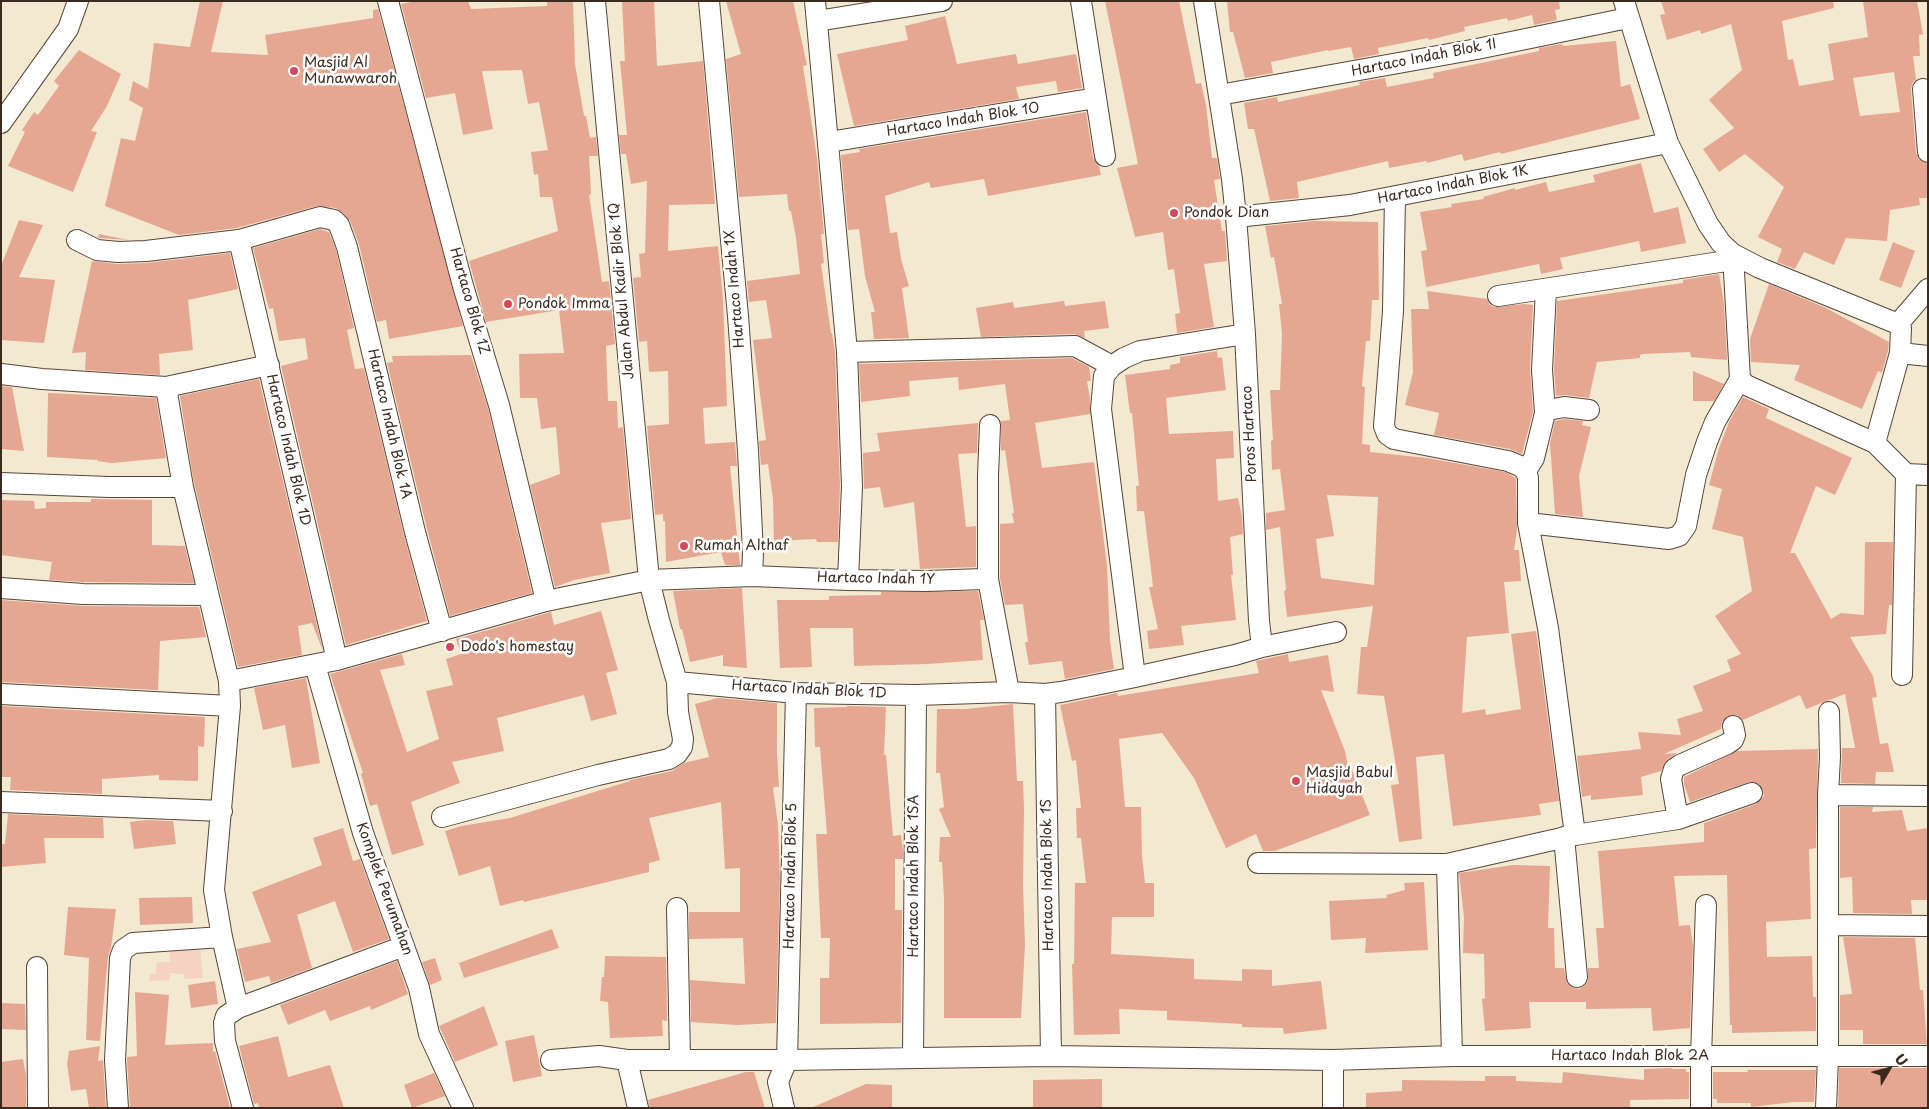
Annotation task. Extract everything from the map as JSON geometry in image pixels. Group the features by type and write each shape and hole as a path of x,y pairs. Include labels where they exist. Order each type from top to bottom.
{"street":[{"path":"1,123 68,29 78,1"},
{"name":"Hartaco Blok 1Z","path":"388,1 463,286 499,405 546,602"},
{"name":"Jalan Abdul Kadir Blok 1Q","path":"595,1 649,580"},
{"name":"Hartaco Indah 1X","path":"709,1 738,316 748,451 753,552 752,576"},
{"path":"815,1 847,352 852,486 848,580"},
{"path":"817,21 942,1"},
{"path":"1081,1 1105,156"},
{"name":"Poros Hartaco","path":"1204,1 1236,217 1245,334 1262,647"},
{"path":"1626,9 1668,143 1708,224 1733,257 1898,324 1902,328 1900,353 1876,442"},
{"name":"Hartaco Indah Blok 1I","path":"1219,95 1476,49 1626,9"},
{"path":"1923,89 1928,152"},
{"name":"Hartaco Indah Blok 1O","path":"829,142 1096,98"},
{"name":"Hartaco Indah Blok 1K","path":"1236,217 1350,205 1668,143"},
{"path":"1394,196 1393,311 1384,411 1384,426 1387,434 1394,439 1508,461 1526,471 1528,478 1528,523 1548,628 1569,836 1576,977"},
{"name":"Hartaco Indah Blok 1A","path":"239,240 320,217 334,220 339,225 347,247 415,532 442,631"},
{"path":"77,240 97,250 118,252 146,251 239,240"},
{"name":"Hartaco Indah Blok 1D","path":"239,240 337,660"},
{"path":"1498,296 1733,257"},
{"path":"1528,523 1669,539 1679,536 1686,526 1696,475 1707,442 1715,422 1740,379 1733,257"},
{"path":"1526,471 1534,458 1545,413 1542,370 1546,289"},
{"path":"1898,324 1928,289"},
{"path":"1135,677 1101,409 1104,376 1112,366 1140,351 1245,334"},
{"path":"847,352 1075,346 1112,366"},
{"path":"1900,353 1928,356"},
{"path":"1,374 42,379 166,387 269,365"},
{"path":"1740,379 1746,385 1876,442 1906,474 1928,475"},
{"path":"166,387 183,487 229,681 230,706 214,890 222,937 238,1008"},
{"path":"1545,413 1554,407 1589,410"},
{"path":"990,425 988,579 1009,692"},
{"path":"1902,675 1906,474"},
{"path":"1,483 109,487 183,487"},
{"name":"Hartaco Indah 1Y","path":"229,681 337,660 546,602 649,580 752,576 848,580 988,579"},
{"path":"442,817 669,758 677,754 682,748 683,740 678,712 678,682 649,580"},
{"path":"1,588 82,594 208,595"},
{"path":"1045,694 1135,677 1235,655 1262,647 1336,632"},
{"name":"Komplek Perumahan","path":"314,665 363,833 419,988 430,1034 463,1108"},
{"name":"Hartaco Indah Blok 1D","path":"678,682 796,693 916,695 1009,692 1045,694"},
{"name":"Hartaco Indah Blok 5","path":"784,1108 778,1082 787,1060 796,693"},
{"path":"1,694 230,706"},
{"name":"Hartaco Indah Blok 1S","path":"1045,694 1052,1056"},
{"name":"Hartaco Indah Blok 1SA","path":"913,1057 916,695"},
{"path":"1826,1108 1828,1057 1829,712"},
{"path":"1678,819 1671,779 1674,769 1733,740 1735,735 1733,726"},
{"path":"1258,863 1447,864 1569,836 1678,819 1752,793"},
{"path":"1828,795 1928,796"},
{"path":"1,802 222,811"},
{"path":"1447,864 1452,1056"},
{"path":"1700,1108 1700,1057 1706,905"},
{"path":"677,908 680,1059"},
{"path":"1828,925 1928,926"},
{"path":"118,1108 115,1060 120,966 123,950 133,943 222,937"},
{"path":"243,1108 230,1065 224,1030 226,1016 238,1008 404,946"},
{"path":"37,967 38,1108"},
{"name":"Hartaco Indah Blok 2A","path":"551,1060 599,1056 626,1060 787,1060 1052,1056 1333,1060 1452,1056 1928,1056"},
{"path":"626,1060 638,1108"},
{"path":"1333,1060 1333,1108"}],"shaded area":[{"path":"200,946 203,978 184,979 184,974 170,973 170,980 149,981 150,974 156,974 157,962 170,962 169,948"}],"building":[{"path":"200,1 223,1 211,52 268,55 265,35 373,18 373,10 378,9 463,326 389,339 386,320 377,322 359,244 350,221 336,208 317,206 237,228 179,235 105,206 121,138 135,141 143,108 129,100 133,81 148,89 154,43 190,47"},
{"path":"417,1 468,1 471,9 547,6 547,1 573,1 575,64 584,116 586,116 590,138 596,137 598,156 589,156 591,194 589,195 602,282 609,281 615,344 606,346 608,401 617,401 618,428 623,427 631,519 601,523 610,573 574,580 555,587 530,485 560,474 556,427 541,429 537,398 520,398 519,354 564,353 559,310 486,322 469,261 558,231 552,197 540,197 538,174 534,175 531,152 548,150 539,102 528,104 522,70 482,71 493,129 463,135 455,93 426,98 401,4"},
{"path":"622,1 654,1 657,66 703,61 715,204 669,205 668,251 718,246 723,299 727,406 703,408 705,444 735,442 737,466 730,466 740,565 725,565 721,552 666,562 665,521 663,521 663,514 655,515 647,426 669,424 668,371 649,372 647,341 639,342 633,278 641,277 639,254 645,253 647,181 631,184 626,154 621,154 619,135 627,135 620,61 625,61"},
{"path":"726,1 793,1 807,65 803,66 817,158 824,234 821,234 824,263 821,264 835,353 840,486 838,542 817,542 816,539 774,541 773,499 768,464 761,465 759,441 766,440 753,340 772,338 766,300 749,302 747,281 800,274 796,238 787,194 739,197 726,59 741,54"},
{"path":"1105,1 1179,1 1196,84 1201,83 1206,105 1212,158 1217,158 1220,179 1214,180 1222,231 1225,231 1227,261 1204,264 1214,327 1177,333 1175,314 1180,313 1174,269 1168,270 1163,232 1135,237 1117,168 1138,164"},
{"path":"1227,1 1559,1 1560,9 1555,10 1557,20 1534,25 1532,15 1508,21 1507,18 1464,27 1465,31 1429,40 1428,38 1378,48 1379,54 1354,59 1351,47 1328,50 1271,62 1273,73 1245,78 1233,32 1230,32"},
{"path":"1661,1 1833,1 1834,8 1782,21 1788,60 1793,59 1799,86 1834,80 1828,44 1868,37 1863,1 1917,1 1923,34 1919,35 1920,56 1913,56 1916,79 1912,84 1911,90 1916,153 1919,159 1928,164 1928,198 1919,198 1920,205 1890,210 1887,241 1846,238 1834,265 1804,252 1795,269 1777,262 1782,249 1758,237 1784,187 1745,154 1719,172 1703,149 1734,128 1709,100 1742,70 1731,24 1701,34 1700,30 1667,40 1660,15 1665,14","holes":["1894,72 1900,112 1860,116 1853,78"]},
{"path":"945,16 957,64 1016,54 1018,64 1076,54 1082,88 1058,92 1056,81 1016,87 1019,99 854,126 837,54 908,40 905,26"},
{"path":"1616,41 1621,87 1630,84 1640,119 1501,154 1500,152 1464,161 1462,154 1427,163 1426,161 1389,168 1388,161 1297,182 1299,198 1270,201 1254,129 1248,129 1244,103 1277,97 1278,102 1360,85 1359,82 1385,78 1387,87 1434,78 1433,73 1539,51 1539,48 1562,44 1563,46"},
{"path":"79,50 121,74 107,106 91,131 97,132 73,192 8,166 25,132 22,130 34,112 38,115 59,86 54,81"},
{"path":"1086,112 1093,158 1099,166 1101,175 988,196 984,179 931,188 929,182 885,196 890,233 897,232 901,259 909,286 902,288 909,338 874,339 871,312 875,312 865,276 859,229 848,230 841,155 860,152 859,149"},
{"path":"1641,163 1654,213 1678,207 1686,243 1641,252 1639,241 1560,258 1563,269 1541,274 1539,264 1426,287 1421,251 1427,250 1420,212 1452,207 1451,204 1484,199 1483,197 1515,188 1515,190 1546,182 1549,192 1595,182 1593,175"},
{"path":"19,220 43,225 19,277 55,280 44,343 1,340 1,266"},
{"path":"1314,221 1378,222 1379,300 1372,300 1370,341 1366,341 1362,386 1365,387 1362,444 1370,445 1370,452 1427,458 1505,472 1516,478 1517,530 1514,550 1519,550 1521,581 1504,582 1509,633 1467,637 1462,713 1485,709 1486,715 1521,709 1511,634 1536,631 1559,801 1539,804 1541,815 1453,826 1444,754 1416,757 1422,839 1399,842 1391,785 1399,784 1384,696 1357,694 1361,647 1367,647 1373,606 1287,617 1280,527 1266,530 1266,513 1285,510 1280,469 1272,470 1271,441 1273,440 1270,390 1280,390 1282,334 1279,304 1282,304 1274,257 1271,258 1265,226","holes":["1327,495 1378,497 1374,585 1321,578 1316,539 1334,536"]},
{"path":"320,229 329,232 336,250 354,328 347,330 355,369 364,368 404,535 427,621 346,645 281,366 308,359 305,338 279,341 273,308 269,309 253,248"},
{"path":"99,234 129,240 100,238 98,237"},
{"path":"1893,242 1915,251 1901,288 1879,280"},
{"path":"230,253 238,289 188,300 193,350 159,354 160,375 85,370 86,352 72,353 92,261 117,264 146,263"},
{"path":"1719,274 1724,304 1727,360 1691,357 1690,352 1643,354 1640,355 1640,358 1597,362 1589,398 1565,395 1556,396 1554,370 1557,301 1683,283 1683,280"},
{"path":"1769,284 1826,308 1889,342 1882,373 1878,371 1862,409 1794,380 1800,365 1751,362 1750,339"},
{"path":"1427,291 1487,299 1489,304 1494,307 1533,305 1530,369 1533,412 1522,454 1510,449 1434,435 1439,413 1405,405 1413,372 1411,309 1429,309"},
{"path":"1064,301 1065,306 1105,301 1109,328 1084,331 1085,338 1075,334 981,337 976,308 1013,302 1014,308"},
{"path":"1217,351 1218,358 1222,357 1226,390 1166,398 1169,434 1233,431 1234,458 1216,459 1218,501 1238,498 1242,517 1243,534 1230,537 1233,575 1231,575 1236,620 1181,626 1184,645 1149,649 1147,631 1158,629 1149,587 1153,587 1144,511 1137,511 1136,486 1139,486 1132,413 1130,413 1125,375 1170,369 1170,365 1180,363 1180,357"},
{"path":"471,355 488,408 532,593 450,616 387,363 393,362 392,356"},
{"path":"1072,358 1089,367 1091,381 1087,381 1090,414 1035,423 1042,468 1094,462 1107,565 1110,641 1114,669 1065,679 1062,661 1029,665 1025,642 1028,642 1023,604 1005,605 1000,578 1000,524 1014,523 1012,513 1014,513 1005,450 1001,451 1001,421 1010,420 1005,384 959,390 958,377 909,381 910,396 861,402 859,364"},
{"path":"1693,371 1724,384 1714,401 1693,401"},
{"path":"259,379 323,651 312,623 298,626 302,655 238,667 193,478 180,396"},
{"path":"1,386 12,387 24,451 1,449"},
{"path":"48,393 156,398 166,458 112,463 98,460 47,457"},
{"path":"1743,397 1769,409 1766,418 1852,458 1835,495 1816,486 1790,553 1795,553 1831,619 1841,613 1864,615 1865,542 1893,542 1892,605 1889,605 1886,634 1850,637 1873,676 1877,697 1872,698 1880,744 1888,743 1894,772 1876,772 1875,784 1841,783 1842,748 1855,748 1845,694 1806,709 1800,695 1743,720 1737,715 1730,715 1722,722 1721,729 1664,754 1677,753 1667,760 1661,771 1641,777 1643,795 1591,800 1591,795 1582,797 1577,756 1641,749 1638,732 1681,735 1677,719 1703,711 1693,686 1731,671 1727,660 1741,654 1715,616 1752,591 1743,537 1712,529 1722,489 1709,485 1719,448 1729,422"},
{"path":"1564,419 1583,421 1582,425 1591,427 1579,476 1583,517 1555,514 1550,443 1555,421"},
{"path":"978,423 977,453 958,454 966,527 976,526 976,567 920,569 914,502 884,508 880,487 864,489 863,453 880,451 877,433"},
{"path":"91,499 152,500 152,545 185,546 194,583 49,580 52,562 1,555 1,500 34,501 35,509 46,508 46,502 91,502"},
{"path":"742,588 747,668 723,666 723,655 690,662 682,629 680,629 673,591"},
{"path":"978,591 984,620 980,620 983,660 854,666 853,628 810,628 812,667 780,668 777,600 829,600 829,596 881,595 881,592"},
{"path":"1,600 83,606 199,607 206,637 160,641 158,690 1,682"},
{"path":"601,611 618,670 606,673 617,714 591,721 584,695 497,718 504,751 452,762 460,783 411,802 424,845 392,855 377,804 370,806 361,774 363,773 330,674 402,654 405,665 380,670 407,752 439,739 426,691 453,685 446,659 461,654 456,639 551,612 554,625"},
{"path":"1288,654 1289,662 1328,655 1334,692 1321,690 1345,751 1348,767 1351,767 1370,815 1275,851 1263,851 1256,834 1226,848 1194,778 1162,733 1119,739 1125,807 1141,807 1142,856 1145,883 1154,883 1154,917 1112,917 1111,954 1194,959 1194,979 1242,981 1242,969 1272,970 1272,986 1321,981 1327,1029 1284,1034 1283,1028 1242,1027 1242,1024 1167,1020 1167,1011 1119,1009 1120,1034 1074,1035 1072,964 1074,964 1075,883 1086,883 1081,838 1077,838 1076,808 1081,808 1076,760 1072,761 1060,705 1117,693 1118,696 1259,673 1256,661"},
{"path":"306,678 320,763 292,768 285,725 263,730 254,688"},
{"path":"718,698 777,703 779,787 773,787 778,826 780,878 776,1023 737,1025 691,1022 690,980 745,984 743,938 689,939 689,912 740,912 740,868 725,869 721,802 649,818 660,860 649,863 649,872 500,906 490,866 459,876 445,831 461,826 510,818 630,780 672,771 684,763 709,757 695,704"},
{"path":"1013,704 1017,781 1023,781 1024,809 1023,886 1025,945 1021,1018 944,1018 944,899 942,862 939,862 940,837 951,837 939,809 944,807 940,773 936,773 937,709 966,709"},
{"path":"1,706 205,717 204,747 198,746 198,781 159,780 159,775 102,779 102,794 10,790 11,777 1,777"},
{"path":"847,706 886,707 884,755 886,755 893,836 901,835 903,851 903,859 895,859 895,910 902,910 901,1023 820,1024 820,978 829,978 830,938 821,938 816,834 827,834 820,747 815,747 814,708"},
{"path":"1818,749 1816,848 1809,849 1811,919 1766,922 1767,957 1812,956 1813,997 1816,997 1816,1031 1732,1033 1732,1025 1730,1025 1727,875 1674,876 1679,926 1690,925 1693,946 1690,1028 1653,1031 1651,1008 1586,1009 1586,1002 1529,1002 1531,1028 1485,1031 1482,999 1485,998 1484,954 1463,953 1464,917 1459,873 1513,865 1550,866 1548,928 1554,928 1555,968 1564,968 1567,983 1573,988 1579,989 1588,981 1588,968 1599,968 1596,928 1604,928 1598,851 1704,842 1704,823 1756,804 1764,796 1763,790 1759,784 1749,782 1690,802 1684,784 1684,777 1737,751"},
{"path":"1840,807 1873,807 1872,812 1902,810 1907,831 1928,828 1928,900 1911,900 1912,914 1853,913 1852,877 1840,878"},
{"path":"8,814 103,818 104,838 44,838 46,863 1,867 1,844 5,844"},
{"path":"146,820 173,821 176,844 134,849 130,822"},
{"path":"343,828 353,861 360,859 389,939 353,952 335,901 297,915 312,968 271,983 269,976 245,982 237,949 271,942 252,892 322,865 313,838"},
{"path":"1424,882 1428,950 1365,953 1366,938 1331,940 1329,901 1387,898 1386,895 1405,890 1404,883"},
{"path":"192,897 193,923 140,925 139,898"},
{"path":"68,907 116,909 108,957 100,1041 86,1040 89,958 64,955"},
{"path":"552,929 559,948 464,978 459,963"},
{"path":"1843,937 1915,938 1920,990 1923,990 1927,1044 1863,1044 1863,1030 1840,1030 1840,995 1852,994"},
{"path":"605,956 666,957 667,1021 662,1020 663,1036 610,1038 608,1002 600,1001"},
{"path":"435,958 442,980 430,985 422,962"},
{"path":"397,961 408,994 371,1010 370,1006 330,1021 325,1010 288,1025 280,1005"},
{"path":"215,981 218,1004 191,1008 188,985"},
{"path":"135,992 169,995 165,1045 213,1043 213,1052 215,1051 230,1107 130,1108 127,1057 137,1056"},
{"path":"1,1003 25,1004 26,1030 1,1029"},
{"path":"484,1006 498,1045 455,1062 439,1026"},
{"path":"534,1035 542,1076 513,1082 505,1041"},
{"path":"278,1036 288,1077 330,1065 344,1108 259,1108 258,1103 254,1104 239,1046"},
{"path":"100,1046 98,1061 103,1060 106,1108 89,1108 86,1089 71,1091 67,1064 69,1051"},
{"path":"23,1059 26,1076 26,1108 1,1108 1,1062"},
{"path":"1839,1068 1928,1068 1928,1108 1838,1108"},
{"path":"1644,1069 1686,1069 1686,1072 1689,1072 1689,1099 1630,1100 1630,1108 1366,1108 1366,1093 1402,1091 1402,1080 1485,1081 1485,1076 1516,1076 1516,1081 1562,1083 1563,1072 1644,1080"},
{"path":"1747,1070 1816,1070 1814,1102 1794,1102 1751,1107 1751,1103 1717,1103 1717,1099 1713,1099 1713,1072 1748,1072"},
{"path":"746,1072 754,1072 765,1108 650,1108 648,1100"},
{"path":"434,1073 445,1096 412,1108 404,1085"},
{"path":"1102,1079 1102,1108 1033,1108 1033,1080"},
{"path":"866,1084 892,1085 892,1108 811,1108"}],"place":[{"name":"Masjid Al Munawwaroh","path":"294,71"},
{"name":"Pondok Dian","path":"1174,213"},
{"name":"Pondok Imma","path":"508,304"},
{"name":"Rumah Althaf","path":"684,546"},
{"name":"Dodo's homestay","path":"450,647"},
{"name":"Masjid Babul Hidayah","path":"1296,781"}]}
